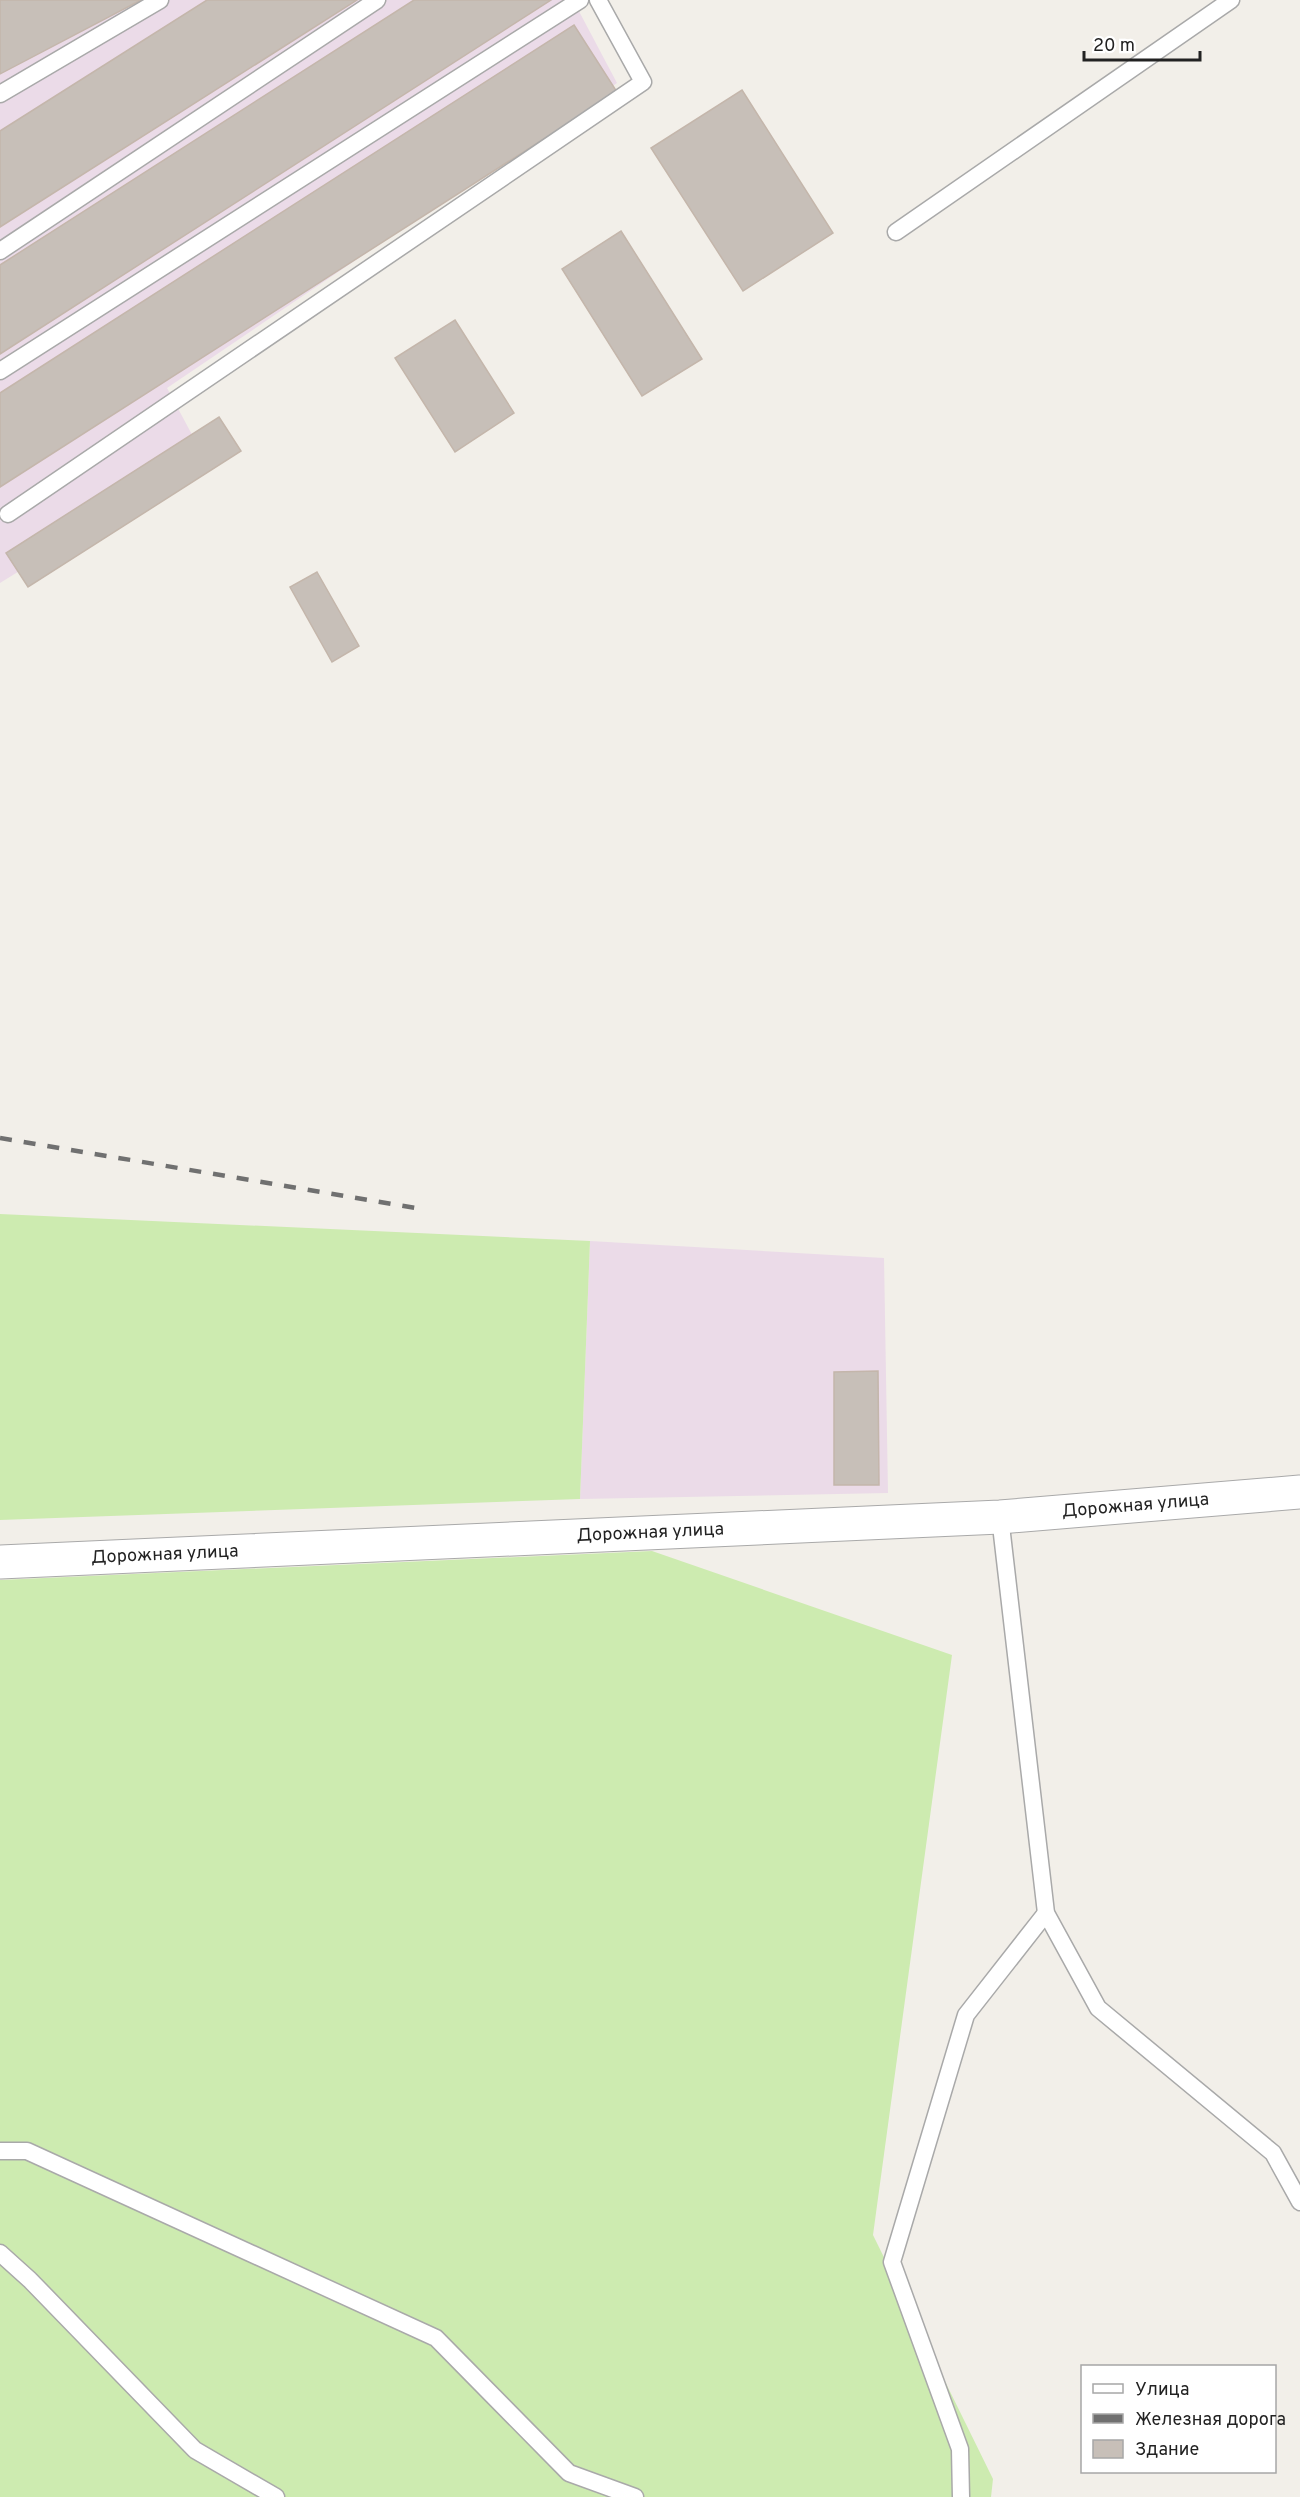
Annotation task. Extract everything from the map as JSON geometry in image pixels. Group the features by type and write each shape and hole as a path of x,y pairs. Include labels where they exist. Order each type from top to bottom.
{"street":[{"name":"Дорожная улица","path":"0,1562 1000,1517 1300,1492"}],"lane":[{"path":"0,94 160,0"},
{"path":"0,251 377,0"},
{"path":"0,371 580,0"},
{"path":"8,514 643,82 598,0"},
{"path":"896,232 1231,0"},
{"path":"1000,1517 1046,1913 1098,2008 1273,2153 1300,2202"},
{"path":"961,2497 960,2449 892,2262 966,2015 1046,1913"},
{"path":"0,2151 27,2151 436,2338 569,2473 634,2497"},
{"path":"0,2253 30,2280 195,2450 276,2497"}],"shaded area":[{"path":"0,0 573,0 617,83 167,388 204,457 0,583"},
{"path":"590,1241 884,1258 888,1493 580,1499"}],"green space":[{"path":"0,1214 590,1241 580,1499 0,1520"},
{"path":"652,1551 952,1655 873,2235 993,2479 991,2497 0,2497 0,1580"}],"building":[{"path":"0,0 141,0 0,74"},
{"path":"207,0 357,0 0,227 0,131"},
{"path":"414,0 551,0 0,354 0,265"},
{"path":"574,25 617,92 0,487 0,393"},
{"path":"742,90 833,233 743,291 651,148"},
{"path":"621,231 702,359 642,396 562,269"},
{"path":"455,320 514,413 455,452 395,358"},
{"path":"219,417 241,451 28,587 6,553"},
{"path":"317,572 359,646 332,662 290,587"},
{"path":"878,1371 879,1485 834,1485 834,1372"}],"railway":[{"path":"0,1138 422,1209"}]}
